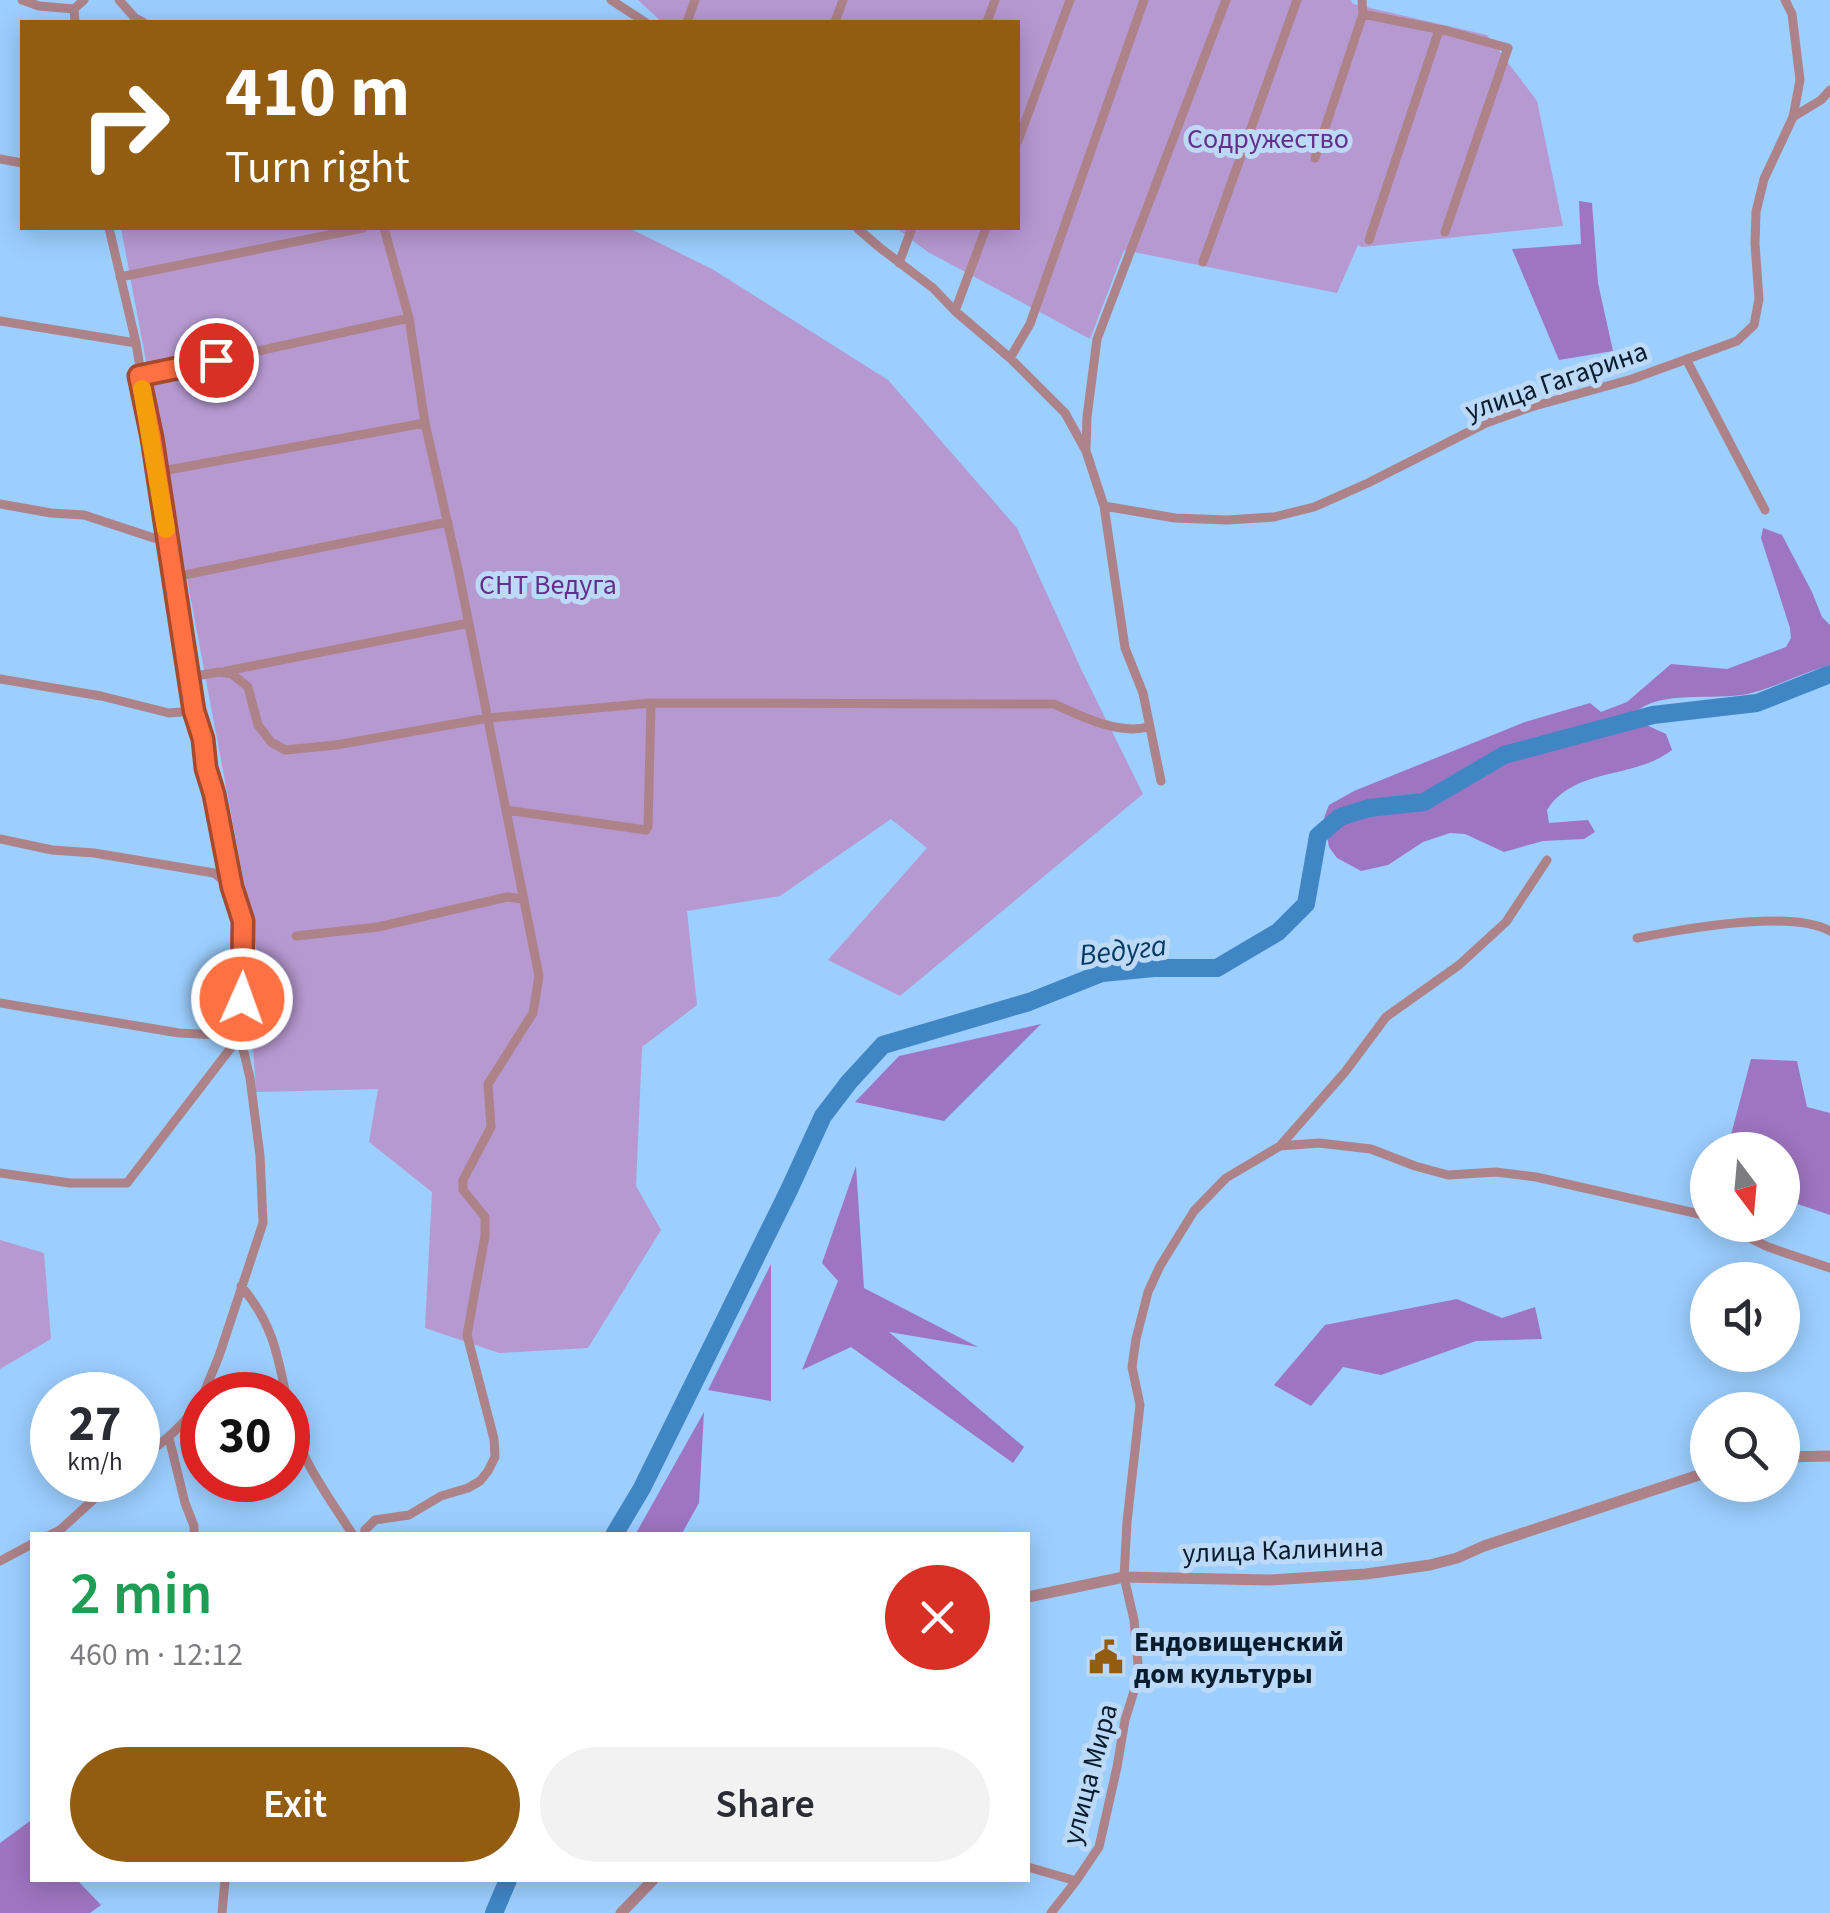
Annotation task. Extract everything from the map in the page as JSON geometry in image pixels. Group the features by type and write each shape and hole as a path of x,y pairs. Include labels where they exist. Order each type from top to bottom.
{"street":[{"path":"22,0 74,9 84,0"},
{"path":"119,0 140,20"},
{"path":"611,0 623,3 643,20"},
{"path":"1020,137 1070,0"},
{"path":"1010,358 1030,324 1144,0"},
{"path":"1086,451 1098,339 1226,0"},
{"path":"1203,262 1297,0"},
{"path":"1316,158 1363,14 1362,0"},
{"name":"улица Гагарина","path":"1104,506 1175,518 1227,520 1274,517 1314,507 1486,423 1632,379 1736,341 1754,325 1758,300 1756,212 1764,179 1792,117 1800,80 1792,14 1785,0"},
{"path":"74,9 75,20"},
{"path":"1363,14 1508,48 1446,232"},
{"path":"1370,240 1439,30"},
{"path":"1792,117 1830,90"},
{"path":"109,230 136,344 194,711 243,921 240,1036 260,1156 263,1222 212,1372"},
{"path":"120,277 352,230"},
{"path":"364,1532 374,1520 409,1515 441,1496 468,1488 480,1481 495,1457 494,1439 467,1336 486,1236 485,1217 462,1190 463,1180 491,1127 488,1084 533,1014 540,976 426,423 409,318 385,230"},
{"path":"859,230 934,288 1010,358 1064,414 1086,451 1104,506 1125,648 1142,694 1161,781"},
{"path":"899,263 911,230"},
{"path":"955,311 985,230"},
{"path":"139,376 409,318"},
{"path":"0,320 136,344"},
{"path":"1686,360 1765,510"},
{"path":"156,472 426,423"},
{"path":"0,504 84,516 169,543"},
{"path":"174,578 448,522"},
{"path":"190,677 468,623"},
{"path":"219,672 232,674 248,687 258,725 271,742 284,750 336,745 488,718 651,702 1054,704 1089,720 1136,730 1148,727"},
{"path":"0,679 101,696 169,713 194,711"},
{"path":"506,810 646,830 651,702"},
{"path":"0,840 214,873 232,887"},
{"path":"1280,1146 1345,1072 1386,1017 1459,965 1506,922 1547,860"},
{"path":"296,936 378,926 507,897 524,899"},
{"path":"1637,938 1718,924 1798,920 1830,931"},
{"path":"0,1002 179,1033 240,1036"},
{"path":"0,1174 70,1182 127,1183 240,1036"},
{"path":"1280,1146 1319,1144 1371,1150 1448,1174 1496,1172 1536,1177 1690,1212"},
{"name":"улица Мира","path":"1050,1913 1099,1847 1139,1675 1134,1620 1124,1577 1140,1405 1132,1367 1148,1292 1194,1211 1226,1178 1280,1146"},
{"path":"1758,1242 1830,1268"},
{"path":"241,1286 268,1325 281,1372"},
{"path":"160,1445 180,1427"},
{"path":"169,1438 194,1532"},
{"path":"1800,1457 1830,1456"},
{"path":"310,1467 351,1532"},
{"name":"улица Калинина","path":"1030,1597 1124,1577 1286,1580 1430,1566 1690,1478"},
{"path":"56,1532 91,1502"},
{"path":"0,1561 30,1545"},
{"path":"1030,1867 1076,1881"},
{"path":"222,1913 225,1882"},
{"path":"620,1913 651,1882"}],"green space":[{"name":"Содружество","path":"638,0 1351,0 1353,4 1487,35 1537,101 1563,226 1358,245 1337,293 1124,250 1090,339 928,252 899,230 1020,230 1020,20 660,20"},
{"name":"СНТ Ведуга","path":"121,230 633,230 712,269 888,380 1017,528 1143,794 900,996 828,960 927,848 891,819 780,896 687,911 697,1005 642,1047 636,1186 661,1230 588,1348 499,1353 425,1328 432,1192 369,1142 378,1089 256,1092 253,1046 259,962"},
{"path":"0,1240 44,1253 51,1339 0,1369"}],"shaded area":[{"path":"1579,201 1592,203 1598,283 1613,351 1559,360 1512,249 1581,244"},
{"path":"1763,528 1782,535 1822,617 1830,625 1830,665 1748,694 1671,699 1644,706 1634,714 1642,723 1666,734 1672,750 1640,766 1573,786 1547,810 1549,823 1588,820 1595,832 1584,839 1543,841 1504,852 1465,834 1450,833 1423,842 1388,865 1361,871 1337,858 1329,847 1324,818 1329,805 1354,791 1525,722 1590,703 1601,712 1627,702 1671,664 1727,669 1786,647 1791,638 1790,628 1761,538"},
{"path":"1041,1024 944,1121 855,1102 899,1056"},
{"path":"1751,1059 1797,1061 1807,1107 1830,1113 1830,1215 1800,1205 1800,1132 1732,1132"},
{"path":"856,1166 864,1288 978,1347 889,1332 1024,1447 1013,1463 851,1347 802,1370 838,1281 822,1263"},
{"path":"771,1264 771,1401 708,1390"},
{"path":"1457,1299 1502,1318 1535,1307 1542,1339 1476,1341 1381,1375 1343,1367 1311,1406 1274,1385 1325,1325"},
{"path":"704,1412 699,1503 683,1532 637,1532"},
{"path":"30,1821 30,1882 79,1882 101,1905 90,1913 0,1913 0,1843"}],"waterway":[{"name":"Ведуга","path":"616,1532 642,1488 823,1116 883,1045 1029,1002 1102,973 1217,968 1278,932 1306,904 1318,836 1340,817 1369,808 1424,802 1504,755 1653,715 1757,703 1830,674"},
{"name":"Ведуга","path":"494,1913 507,1882"}],"slow traffic":[{"path":"142,389 166,529"}],"place":[{"name":"Ендовищенский дом культуры","path":"1106,1657"}],"route":[{"path":"216,360 139,376 194,711 243,921 242,999"}]}
